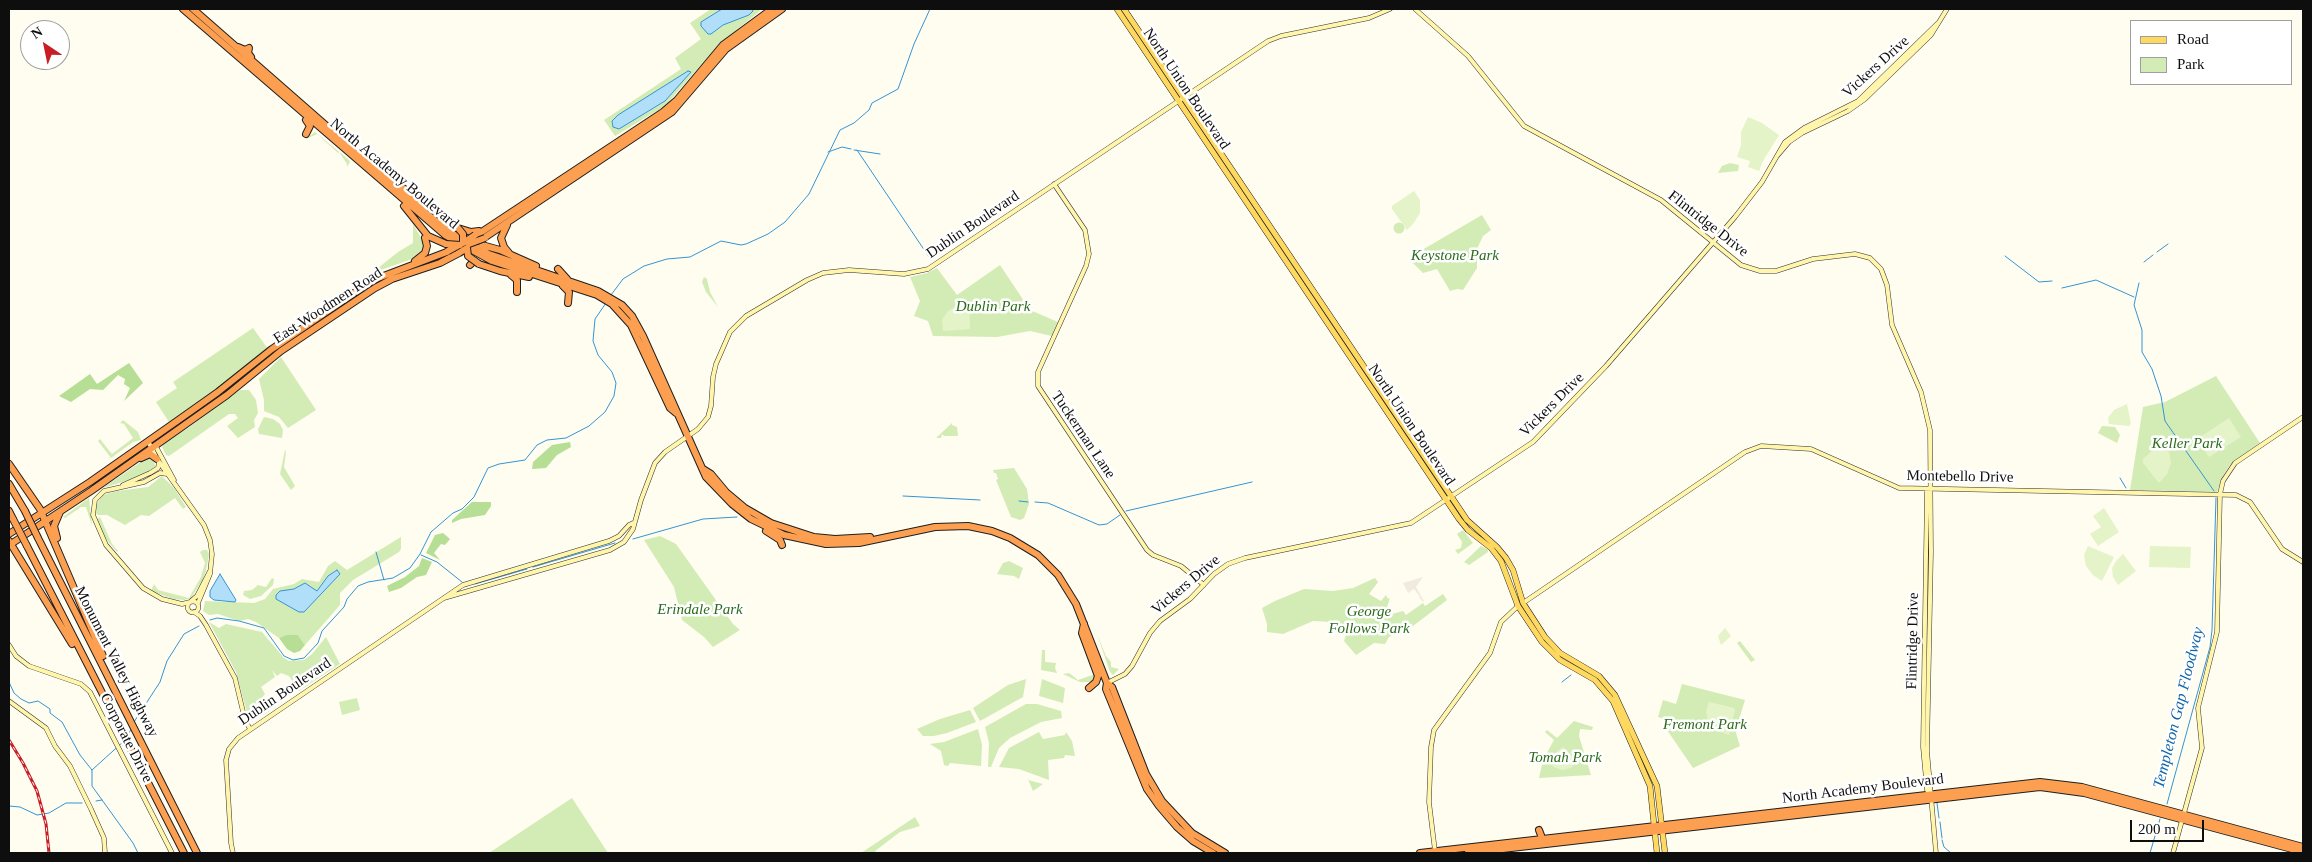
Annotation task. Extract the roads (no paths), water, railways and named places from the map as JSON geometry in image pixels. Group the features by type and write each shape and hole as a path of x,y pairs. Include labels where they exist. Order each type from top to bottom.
{"highway":[{"name":"North Academy Boulevard","path":"183,9 257,74 366,161 431,218 462,240 503,259 569,280 614,302 628,312 639,328 706,477 718,492 751,519 767,528 795,535 835,539 884,536 935,527 977,528 1010,538 1038,555 1058,575 1068,590 1084,624 1107,683 1112,687 1146,774 1156,793 1176,818 1199,838 1225,853"},
{"path":"193,9 237,47 245,50 249,48 248,54 266,74 285,89 293,88 293,101 296,111 310,124 306,134"},
{"name":"East Woodmen Road","path":"479,239 485,229 663,112 680,97 723,44 772,9"},
{"path":"726,49 731,42 760,21 764,14 770,14 778,9"},
{"name":"East Woodmen Road","path":"9,534 246,380 281,351 380,285 444,261 464,247 510,222 672,112 726,49 782,9"},
{"path":"257,74 266,74"},
{"name":"North Academy Boulevard","path":"293,101 433,227 474,261 597,293"},
{"path":"366,161 458,228 464,236 464,247 474,261"},
{"path":"370,171 406,208 435,252 433,258"},
{"path":"413,219 428,236 447,247"},
{"path":"510,222 502,236 503,245 510,253"},
{"path":"458,228 471,232 485,229"},
{"path":"496,230 495,236 510,253"},
{"path":"384,275 423,256 427,248 425,238"},
{"path":"464,247 479,239 569,280"},
{"name":"East Woodmen Road","path":"9,544 116,473 151,443 263,356 370,282 384,275 433,258 447,247 464,247"},
{"path":"444,261 457,257 508,273 551,281 569,290 568,303"},
{"path":"370,282 376,282 380,285 380,281 423,262"},
{"path":"558,269 569,280"},
{"path":"508,273 516,278 517,292"},
{"path":"246,380 247,374 263,356"},
{"path":"116,473 147,455 158,460"},
{"path":"9,464 42,512 117,692"},
{"name":"North Academy Boulevard","path":"704,470 711,474 730,496 746,508 795,535"},
{"name":"Monument Valley Highway","path":"9,484 140,737 197,853"},
{"path":"36,502 48,504 64,494 73,492"},
{"name":"Monument Valley Highway","path":"9,511 184,853"},
{"path":"60,511 54,530 79,598"},
{"path":"751,519 778,539 782,545"},
{"path":"9,544 106,701"},
{"path":"9,554 20,560"},
{"path":"1084,624 1082,633 1098,676 1096,682 1090,688"},
{"name":"North Academy Boulevard","path":"1107,683 1106,689 1147,789 1177,827 1193,841 1213,853"},
{"name":"North Academy Boulevard","path":"1468,853 1658,828 1930,797 2029,788 2054,788 2084,794 2303,847"},
{"path":"1147,789 1151,790 1170,816 1176,818"},
{"name":"North Academy Boulevard","path":"2183,817 2303,852"},
{"name":"North Academy Boulevard","path":"1420,853 1658,828"}],"main road":[{"name":"North Union Boulevard","path":"1117,9 1424,455 1464,526 1494,551 1504,565 1520,605 1553,654 1593,678 1613,701 1648,780 1665,853"},
{"name":"North Union Boulevard","path":"1124,9 1180,98 1407,442 1473,527 1497,547 1513,570 1520,605"},
{"path":"1407,442 1412,442 1419,453 1424,455"},
{"path":"1479,540 1483,538 1494,547 1497,547"},
{"path":"1120,723 1124,727 1130,743 1135,745"},
{"name":"North Union Boulevard","path":"1657,853 1658,828"}],"street":[{"name":"Dublin Boulevard","path":"444,598 614,548 628,537 633,528 655,463 665,452 698,429 708,417 712,403 713,374 716,364 728,335 743,318 804,281 823,273 849,270 904,274 928,269 1180,98 1272,39 1369,18 1390,9"},
{"name":"Flintridge Drive","path":"1415,9 1468,56 1516,118 1526,128 1661,200 1737,263 1760,271 1776,271 1813,259 1855,254 1870,258 1878,265 1887,285 1892,324 1921,392 1928,415 1931,442 1930,488 1927,492 1923,747 1936,853"},
{"name":"Vickers Drive","path":"1107,683 1129,670 1156,625 1190,599 1222,568 1239,559 1408,524 1536,439 1606,366 1713,242 1760,184 1780,148 1792,136 1811,124 1845,109 1864,97 1938,22 1947,9"},
{"name":"Tuckerman Lane","path":"1054,184 1085,230 1089,254 1086,266 1038,372 1038,386 1147,550 1153,555 1181,566 1204,585"},
{"path":"2173,853 2202,748 2198,708 2217,632 2220,494 2226,476 2235,463 2303,417"},
{"path":"151,443 158,460 167,474 174,480"},
{"path":"151,443 208,534 212,551 210,574 194,612"},
{"name":"Montebello Drive","path":"1435,852 1429,802 1431,747 1434,730 1490,653 1504,620 1520,605 1755,447 1808,448 1893,486 2236,495 2247,500 2279,546 2292,557 2303,562"},
{"path":"158,460 157,469 148,475 102,492 93,504 93,517 102,538 143,588 158,598 182,604 200,616"},
{"path":"123,485 144,482 160,473 167,474"},
{"name":"Dublin Boulevard","path":"233,853 226,787 226,760 233,743 250,729 457,588 469,582 609,541 619,536 629,525 633,524"},
{"path":"188,608 210,571"},
{"path":"182,604 191,602 198,606 200,616 235,678 245,720 250,729"},
{"name":"Corporate Drive","path":"9,645 16,656 29,666 73,681 86,688 94,698 172,853"},
{"path":"9,702 46,728 55,746 77,778 95,815 104,838 105,853"}],"water":[{"path":"722,9 752,9 753,11 749,15 723,25 711,34 708,34 701,26 701,22"},
{"path":"688,71 691,72 665,101 619,129 613,127 612,121 618,115"},
{"path":"337,570 340,574 304,612 299,612 276,599 276,595 280,591 294,589 305,583 317,591 328,576"},
{"path":"220,574 236,600 235,602 214,600 210,597 210,591"}],"waterway":[{"path":"611,295 623,279 644,266 667,259 690,257 721,241 741,245 746,244 768,234 785,222 809,194 840,130 854,123 869,110 872,103 898,89 914,44 930,9"},
{"path":"828,152 842,147 851,149"},
{"path":"854,150 880,154"},
{"path":"857,150 931,260"},
{"name":"Templeton Gap Floodway","path":"2157,252 2168,244"},
{"name":"Templeton Gap Floodway","path":"2144,262 2153,255"},
{"path":"2005,256 2039,282 2052,281"},
{"path":"2062,288 2096,280 2134,297"},
{"name":"Templeton Gap Floodway","path":"2139,283 2134,305 2142,330 2142,352 2152,369 2161,396 2165,421 2214,491"},
{"path":"210,620 217,618 239,621 264,628 284,656 293,660 304,658 318,643 322,631 344,607 347,599 358,586 368,582 393,578 410,568 420,554 431,532 453,513 462,509 474,497 488,468 499,464 525,460 537,445 547,440 566,438 589,426 605,412 614,396 616,383 612,372 598,355 593,341 595,319 606,303"},
{"path":"2120,478 2126,488"},
{"path":"1126,511 1252,482"},
{"path":"903,496 980,500"},
{"name":"Templeton Gap Floodway","path":"2167,804 2210,647 2216,498"},
{"path":"1019,501 1028,502"},
{"path":"1035,502 1048,503 1099,525 1107,524 1120,515"},
{"path":"633,539 703,519 737,517"},
{"path":"533,567 615,543"},
{"path":"376,552 384,580"},
{"path":"421,555 437,562 462,582"},
{"path":"475,584 527,569"},
{"path":"134,722 160,682 167,661 184,634 199,626"},
{"path":"1562,682 1571,675"},
{"path":"9,682 14,693 21,699 29,703 38,701 50,709 50,713 62,722 80,755 92,770 92,786 133,843 138,853"},
{"path":"127,736 132,728"},
{"path":"92,770 124,741"},
{"path":"96,801 102,800"},
{"path":"9,806 20,807 37,815 49,813 66,803 82,803"},
{"path":"1937,803 1939,818"},
{"name":"Templeton Gap Floodway","path":"2150,853 2160,819"},
{"path":"1940,822 1942,838"},
{"path":"1942,840 1944,847 1951,853"}],"railway":[{"path":"9,740 37,791 46,824 49,853"}],"park label":[{"name":"Keystone Park","path":"1455,256"},
{"name":"Dublin Park","path":"993,307"},
{"name":"Keller Park","path":"2187,444"},
{"name":"Erindale Park","path":"700,610"},
{"name":"George Follows Park","path":"1369,620"},
{"name":"Fremont Park","path":"1705,725"},
{"name":"Tomah Park","path":"1565,758"}]}
